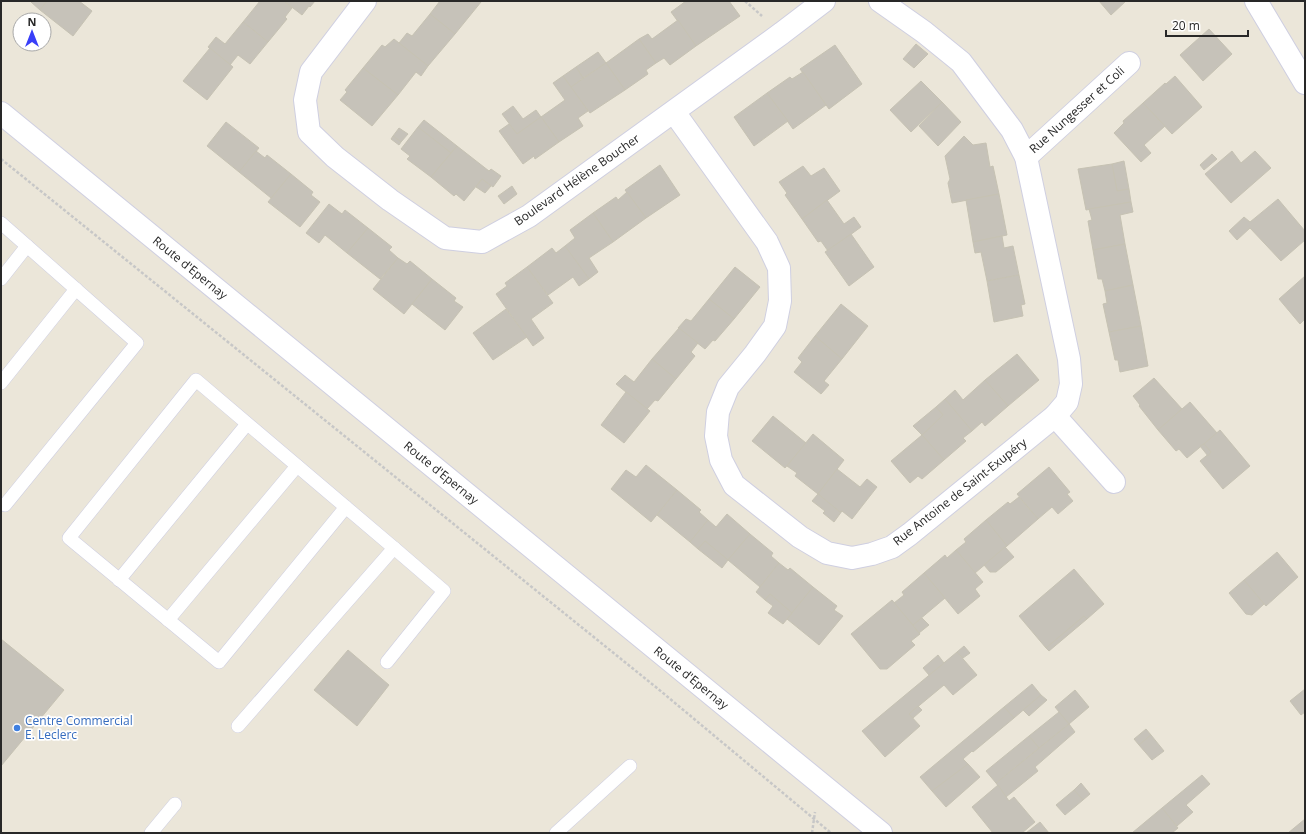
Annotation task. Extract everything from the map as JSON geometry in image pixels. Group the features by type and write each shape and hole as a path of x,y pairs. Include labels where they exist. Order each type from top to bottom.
{"street":[{"name":"Boulevard Hélène Boucher","path":"365,1 312,72 305,100 309,132 335,157 390,200 445,238 482,242 529,216 674,112 824,1"},
{"name":"Rue Antoine de Saint-Exupéry","path":"674,112 767,242 778,268 780,301 775,326 755,354 728,387 718,412 716,436 721,460 734,485 800,537 827,552 852,558 872,554 892,547 1055,416 1067,402 1070,384 1069,359 1026,157 1012,130 960,62 924,32 880,1"},
{"path":"1256,1 1305,83"},
{"name":"Rue Nungesser et Coli","path":"1026,157 1129,63"},
{"name":"Route d'Epernay","path":"1,113 881,833"},
{"path":"1055,416 1114,482"}],"lane":[{"path":"1,224 137,343 5,505"},
{"path":"1,279 27,246"},
{"path":"1,383 76,289"},
{"path":"346,507 219,662 69,538 196,380 296,466 346,507 444,591 387,662"},
{"path":"119,580 247,424"},
{"path":"168,620 296,466"},
{"path":"238,726 394,548"},
{"path":"556,833 630,766"},
{"path":"152,833 175,804"}],"path":[{"path":"1,159 656,688 831,833"}],"building":[{"path":"47,1 40,10 31,2"},
{"path":"47,1 79,1 92,11 73,36 52,19 52,12 43,12 40,10"},
{"path":"260,1 284,1 292,8 285,17 287,19 268,42 243,22"},
{"path":"284,1 315,1 302,15"},
{"path":"440,1 481,2 455,34 430,14"},
{"path":"686,1 729,1 740,16 696,46 671,12"},
{"path":"1099,1 1126,1 1111,15"},
{"path":"430,14 455,34 428,66 399,43 407,33 412,36"},
{"path":"678,20 696,46 670,65 664,58 656,63 639,39 648,34 652,39"},
{"path":"243,22 268,42 250,64 238,55 230,65 208,47 216,37 225,44"},
{"path":"1209,29 1232,54 1203,81 1180,55"},
{"path":"394,39 428,66 421,76 416,72 398,95 363,68 382,45 385,47"},
{"path":"639,39 656,63 646,70 648,74 625,90 606,63"},
{"path":"916,44 928,54 914,68 903,59"},
{"path":"835,45 862,84 829,109 800,69"},
{"path":"210,48 233,67 207,100 183,81"},
{"path":"598,52 606,63 583,78 576,67"},
{"path":"606,63 625,90 590,113 571,87"},
{"path":"576,67 583,78 571,87 563,76"},
{"path":"363,68 398,95 372,126 340,100 347,92 345,90"},
{"path":"803,72 826,105 793,129 767,93 790,77 792,79"},
{"path":"563,76 588,111 578,118 583,126 559,142 541,117 565,100 553,83"},
{"path":"1175,76 1202,107 1172,134 1143,103"},
{"path":"921,81 942,102 911,132 890,110"},
{"path":"767,93 788,121 754,146 734,117"},
{"path":"942,102 961,122 938,146 919,126"},
{"path":"1143,103 1165,126 1144,145 1151,153 1141,162 1114,133 1124,123 1123,121"},
{"path":"513,106 523,119 536,110 541,117 517,134 502,114"},
{"path":"541,117 559,142 535,159 534,156 523,164 499,131 509,124 517,134"},
{"path":"424,120 457,146 451,153 418,127"},
{"path":"226,122 259,148 239,172 207,146"},
{"path":"418,127 451,153 431,177 407,159 410,156 401,149"},
{"path":"399,128 408,134 401,142 393,136"},
{"path":"393,136 401,142 399,145 391,139"},
{"path":"964,136 973,145 986,143 990,167 993,166 999,194 952,203 948,183 950,179 945,156"},
{"path":"457,146 489,171 491,169 501,176 493,187 482,179 464,201 456,194 454,196 431,177"},
{"path":"256,151 265,158 267,155 291,174 271,198 239,172"},
{"path":"1232,151 1241,163 1255,151 1271,168 1231,203 1205,174"},
{"path":"1212,154 1217,159 1204,170 1200,165"},
{"path":"1124,161 1129,189 1117,191 1112,164"},
{"path":"1112,164 1117,191 1129,189 1131,202 1086,210 1078,169"},
{"path":"660,165 680,195 646,218 625,190"},
{"path":"803,166 811,176 824,168 840,191 802,219 785,195 787,193 779,182"},
{"path":"291,174 313,192 311,195 320,202 300,227 268,202"},
{"path":"482,179 491,186 485,193 476,187"},
{"path":"512,186 517,194 504,204 498,196"},
{"path":"627,192 646,218 613,242 593,213 616,197 618,200"},
{"path":"999,194 1007,235 973,242 966,200"},
{"path":"1278,199 1305,231 1305,240 1281,261 1250,228 1237,240 1229,231 1244,217 1250,222"},
{"path":"827,200 844,224 854,217 861,227 828,251 821,241 818,242 802,219"},
{"path":"1131,202 1133,212 1120,215 1125,244 1093,250 1088,221 1092,220 1089,209"},
{"path":"329,204 342,214 345,210 368,228 347,253 325,235 319,243 306,233"},
{"path":"593,213 613,242 589,258 598,272 589,279 565,246 575,238 570,230"},
{"path":"368,228 392,247 389,250 398,258 380,279 347,253"},
{"path":"851,234 874,267 849,286 825,252"},
{"path":"1002,236 1004,248 1013,246 1019,275 987,281 981,252 975,253 973,242"},
{"path":"1125,244 1133,285 1105,291 1102,279 1098,279 1093,250"},
{"path":"565,246 589,279 579,286 573,277 548,295 527,267 552,248 556,253"},
{"path":"398,258 407,264 410,261 432,279 404,314 373,289"},
{"path":"527,267 553,303 531,319 544,338 533,346 496,294 507,286 505,283"},
{"path":"735,267 760,287 734,319 709,299"},
{"path":"1019,275 1025,304 1021,305 1023,316 994,322 987,281"},
{"path":"1305,276 1305,319 1300,324 1279,299"},
{"path":"432,279 456,298 454,301 463,307 445,330 412,304"},
{"path":"1133,285 1141,326 1109,332 1103,304 1107,303 1105,291"},
{"path":"709,299 734,319 715,341 713,340 705,349 678,328 686,319 691,321"},
{"path":"841,304 868,326 842,359 815,336"},
{"path":"506,309 527,337 493,360 473,333"},
{"path":"1141,326 1148,366 1120,372 1118,360 1115,360 1109,332"},
{"path":"679,328 698,343 691,352 695,356 676,379 652,359"},
{"path":"815,336 842,359 824,381 829,385 821,394 794,372 802,362 798,358"},
{"path":"1017,354 1039,380 1008,406 985,380"},
{"path":"652,359 676,379 658,401 655,400 647,409 616,384 625,375 634,382"},
{"path":"1154,378 1182,409 1158,430 1133,396"},
{"path":"985,380 1008,406 985,426 982,422 972,431 945,399 955,390 963,400"},
{"path":"626,392 650,411 624,443 601,425"},
{"path":"945,399 972,431 963,438 966,441 944,460 922,435 943,415 936,407"},
{"path":"1190,402 1217,433 1187,458 1179,449 1176,451 1158,430"},
{"path":"936,407 943,415 922,435 913,426"},
{"path":"773,416 806,443 785,468 752,441"},
{"path":"1220,430 1250,466 1223,489 1200,461 1211,452 1204,444"},
{"path":"813,434 844,460 818,494 795,476 797,473 787,466"},
{"path":"922,435 944,460 922,479 918,476 910,483 891,461"},
{"path":"1204,444 1211,452 1208,456 1200,446"},
{"path":"646,465 677,490 651,522 611,489 626,470 636,477"},
{"path":"1049,467 1070,492 1067,494 1073,501 1058,514 1052,507 1038,519 1017,494"},
{"path":"837,469 860,487 867,479 877,487 852,519 842,511 840,512 818,494"},
{"path":"677,490 701,510 699,512 708,520 690,542 657,515"},
{"path":"818,494 840,512 842,511 834,522 823,513 825,511 812,501"},
{"path":"1019,497 1038,519 1007,546 986,520 1008,502 1010,504"},
{"path":"727,514 750,534 728,560 705,541 698,549 690,542 708,520 716,527"},
{"path":"986,520 1007,546 975,573 956,550 966,542 964,539"},
{"path":"750,534 773,553 771,556 779,563 760,587 728,560"},
{"path":"705,541 728,560 722,568 698,549"},
{"path":"1005,547 1014,557 996,572 990,572 984,565"},
{"path":"956,550 983,582 975,589 980,596 958,614 924,573 945,555 947,558"},
{"path":"1277,552 1298,577 1266,606 1244,580"},
{"path":"779,563 788,570 790,568 813,587 792,613 770,594 765,600 756,592"},
{"path":"1074,569 1104,604 1087,619 1084,616 1046,648 1019,616"},
{"path":"924,573 945,598 913,625 894,603 904,595 902,592"},
{"path":"1244,580 1264,604 1252,615 1246,614 1229,593"},
{"path":"813,587 837,606 834,610 843,616 819,645 787,619"},
{"path":"770,594 792,613 783,624 768,613 773,606 765,600"},
{"path":"892,600 920,634 911,641 915,645 887,669 880,669 851,634"},
{"path":"1084,616 1087,619 1049,651 1046,648"},
{"path":"922,618 929,625 919,633 913,625"},
{"name":"Centre Commercial E. Leclerc","path":"1,639 64,690 1,766"},
{"path":"964,646 970,653 963,658 957,652"},
{"path":"348,650 389,685 357,726 314,690"},
{"path":"957,652 977,675 953,695 944,685 909,714 920,726 885,757 862,731"},
{"path":"938,655 944,663 929,675 923,668"},
{"path":"1032,684 1041,695 1014,718 1004,707"},
{"path":"1305,689 1305,712 1301,715 1290,701"},
{"path":"1075,690 1089,707 1069,724 1055,707"},
{"path":"1041,695 1047,700 1029,716 1023,710"},
{"path":"918,706 922,710 913,718 909,714"},
{"path":"1004,707 1014,718 963,759 968,764 932,791 920,777"},
{"path":"1059,712 1069,724 1039,748 1029,736"},
{"path":"1069,724 1075,732 1035,767 1038,771 1006,797 996,783"},
{"path":"1146,729 1151,735 1139,745 1134,739"},
{"path":"1151,735 1164,751 1152,760 1139,745"},
{"path":"1029,736 1039,748 996,783 986,771"},
{"path":"968,764 980,777 946,807 932,791"},
{"path":"1202,775 1210,784 1186,805 1193,812 1177,826 1162,808"},
{"path":"1081,783 1090,794 1083,800 1074,790"},
{"path":"998,785 1009,801 1014,797 1035,822 1022,833 993,833 972,807"},
{"path":"1074,790 1083,800 1065,815 1056,805"},
{"path":"1162,808 1178,828 1172,833 1132,833"},
{"path":"1305,819 1305,833 1288,833"},
{"path":"1040,822 1049,833 1026,833"}],"place":[{"name":"Centre Commercial E. Leclerc","path":"17,728"}]}
